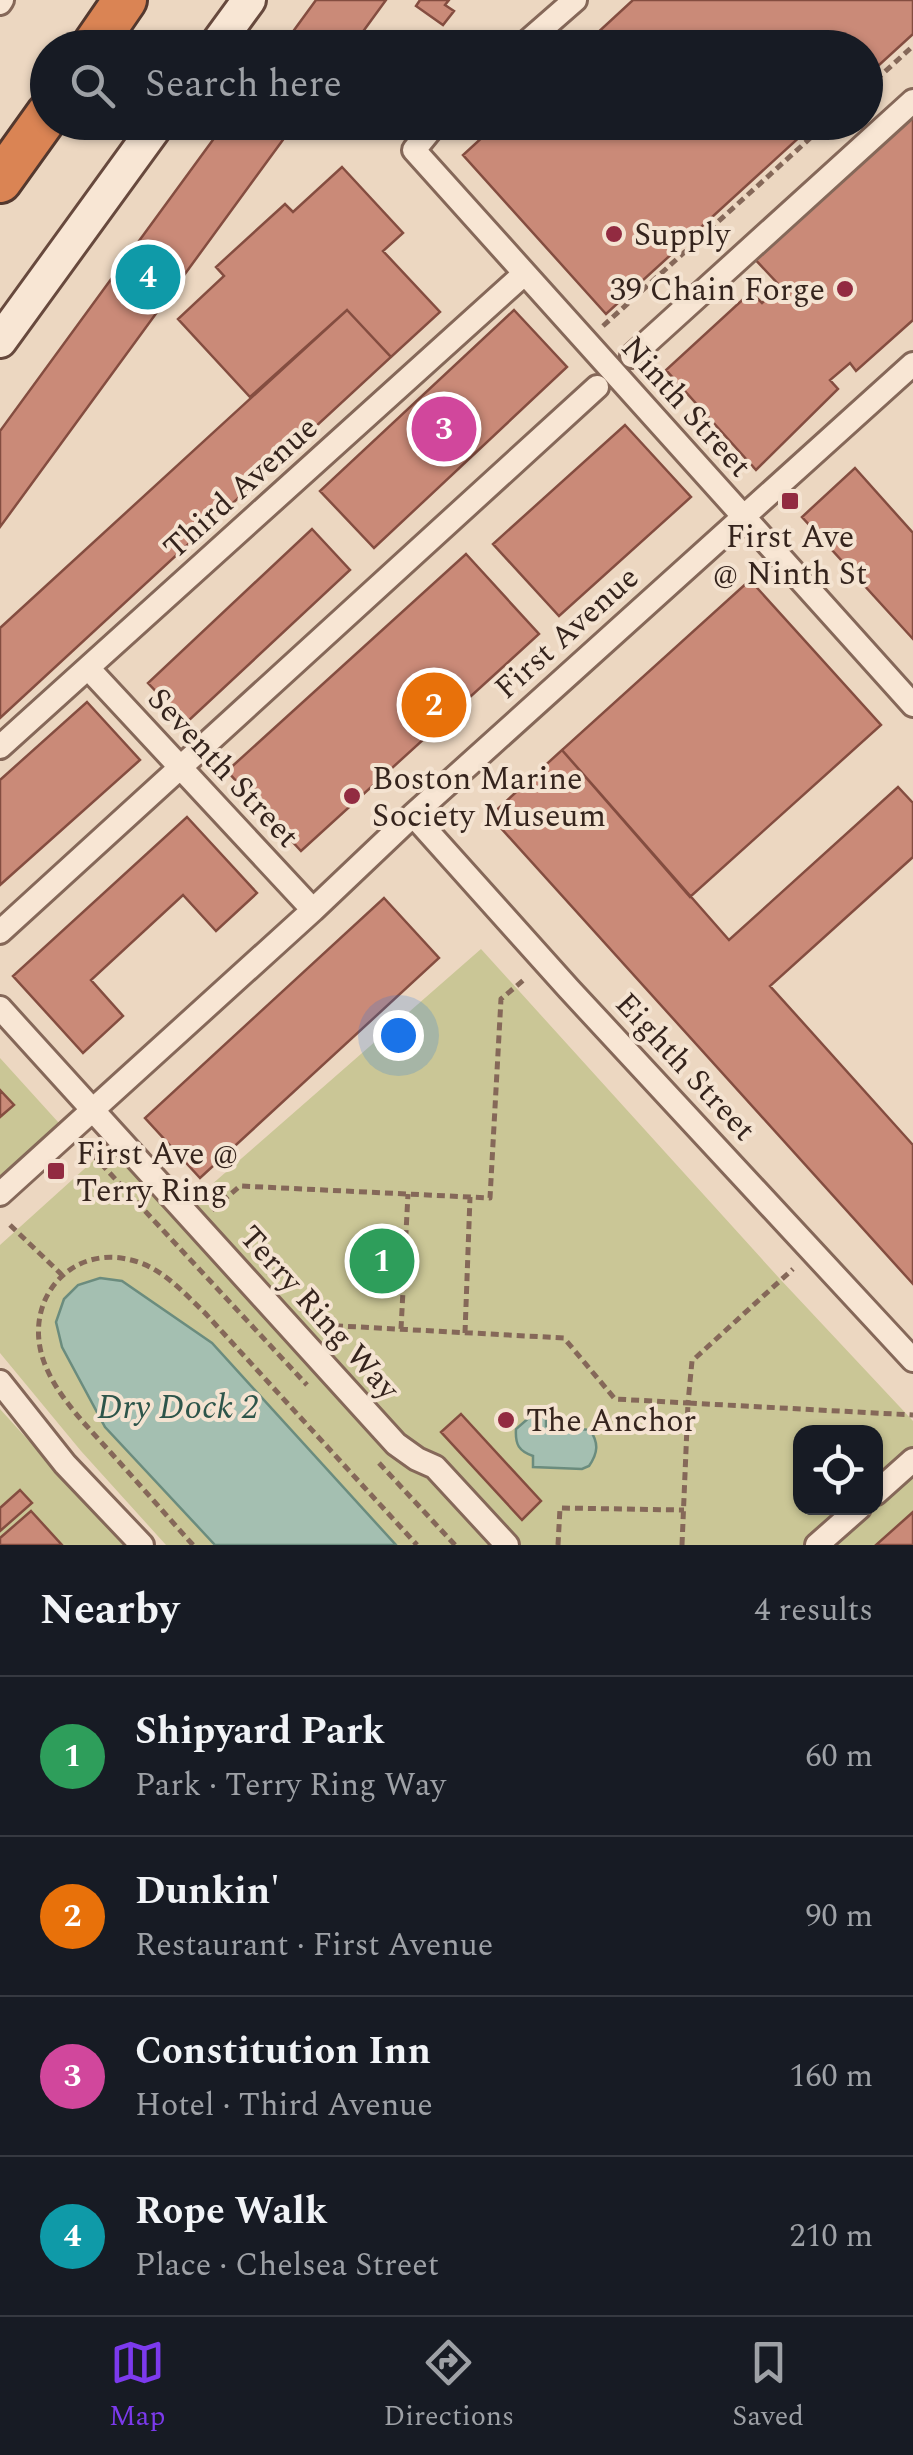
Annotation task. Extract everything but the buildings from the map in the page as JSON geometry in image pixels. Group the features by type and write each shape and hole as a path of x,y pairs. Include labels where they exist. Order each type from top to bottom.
{"highway":[{"path":"105,30 126,0"},
{"path":"0,179 30,137"}],"main road":[{"path":"228,30 250,0"},
{"path":"0,340 146,140"}],"street":[{"path":"541,30 576,0"},
{"path":"883,128 913,101"},
{"name":"Ninth Street","path":"422,140 414,150 913,706"},
{"path":"632,356 870,140"},
{"name":"Third Avenue","path":"0,747 524,274"},
{"name":"First Avenue","path":"0,1194 913,364"},
{"path":"0,932 598,387"},
{"name":"Seventh Street","path":"88,668 313,910"},
{"name":"Eighth Street","path":"413,815 913,1360"},
{"name":"Terry Ring Way","path":"0,1008 396,1444 417,1459 436,1466 508,1545"},
{"path":"0,1382 65,1464 142,1545"},
{"path":"883,1487 913,1460"},
{"path":"817,1545 851,1515"}],"path":[{"path":"883,73 913,46"},
{"path":"603,326 808,140"},
{"path":"210,1212 240,1186 490,1198 501,999 527,977"},
{"path":"92,1154 315,1394"},
{"path":"402,1329 408,1194"},
{"path":"465,1333 470,1197"},
{"path":"10,1225 61,1274"},
{"path":"193,1545 72,1409 43,1361 39,1331 47,1292 61,1274 85,1261 119,1258 142,1263 176,1285 417,1545"},
{"path":"682,1545 692,1362 793,1269"},
{"path":"314,1325 564,1338 616,1399 913,1415"},
{"path":"368,1450 456,1545"},
{"path":"558,1545 560,1508 684,1510"}],"shaded area":[{"path":"481,949 913,1421 913,1512 876,1545 396,1545 212,1343 78,1285 64,1299 56,1322 62,1347 105,1427 215,1545 166,1545 0,1353 0,1245 113,1143 178,1214"},
{"path":"0,1058 68,1133 0,1194"},
{"path":"0,1409 123,1545 0,1545"}],"water":[{"name":"Dry Dock 2","path":"100,1278 122,1281 212,1343 396,1545 215,1545 105,1427 62,1347 56,1322 64,1299 78,1285"},
{"path":"531,1416 546,1416 546,1426 590,1430 596,1448 589,1466 533,1467 533,1456 519,1447 516,1435 516,1429"}],"place":[{"name":"Supply","path":"614,234"},
{"name":"Rope Walk","path":"148,277"},
{"name":"39 Chain Forge","path":"845,289"},
{"name":"Constitution Inn","path":"444,429"},
{"name":"First Ave @ Ninth St","path":"790,501"},
{"name":"Dunkin'","path":"434,705"},
{"name":"Boston Marine Society Museum","path":"352,796"},
{"name":"First Ave @ Terry Ring","path":"56,1171"},
{"name":"Shipyard Park","path":"382,1261"},
{"name":"The Anchor","path":"506,1420"}]}
